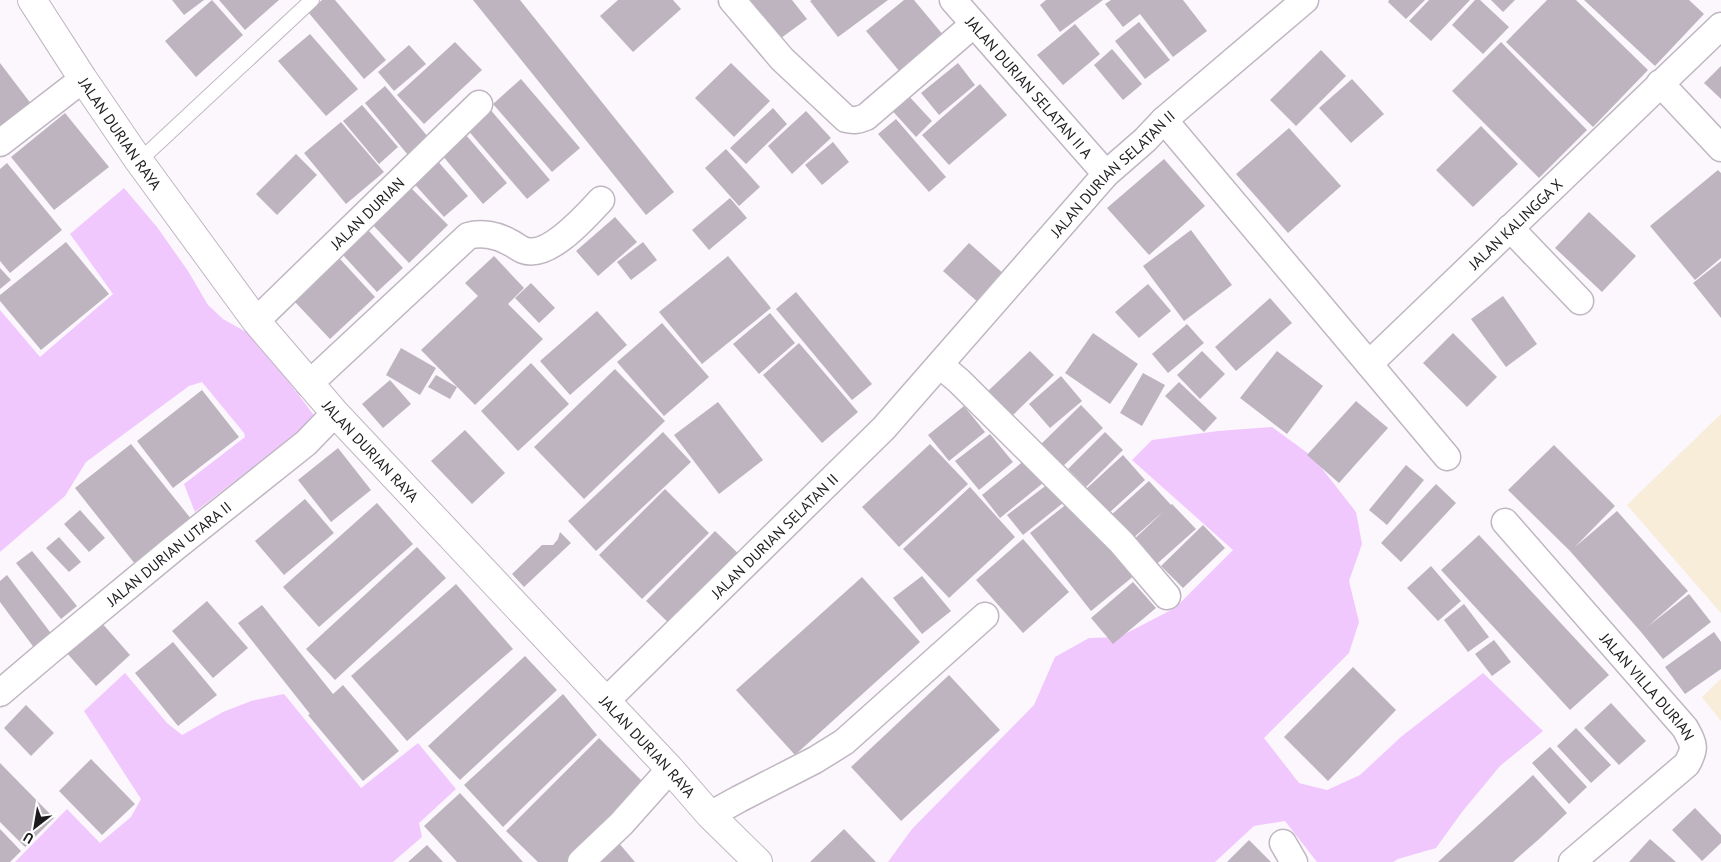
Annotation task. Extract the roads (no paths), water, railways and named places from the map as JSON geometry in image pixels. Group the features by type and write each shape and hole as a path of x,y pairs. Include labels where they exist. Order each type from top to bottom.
{"main road":[{"name":"JALAN DURIAN RAYA","path":"32,0 139,161 256,321 309,384 670,769 710,815 758,862"}],"street":[{"path":"732,0 782,59 846,118 852,121 866,116 974,24"},
{"name":"JALAN DURIAN SELATAN II A","path":"953,0 1106,174"},
{"name":"JALAN DURIAN SELATAN II","path":"606,701 884,428 1106,174 1164,120 1305,0"},
{"name":"JALAN KALINGGA X","path":"1369,364 1721,26"},
{"path":"0,143 83,79"},
{"path":"1660,83 1721,148"},
{"name":"JALAN DURIAN","path":"256,321 479,104"},
{"path":"1164,120 1447,457"},
{"path":"309,384 468,236 476,233 485,234 507,240 524,250 544,250 554,244 601,200"},
{"path":"1510,228 1580,301"},
{"path":"940,365 959,381 1121,542 1167,596"},
{"name":"JALAN DURIAN UTARA II","path":"0,694 136,580 306,443 335,413"},
{"name":"JALAN VILLA DURIAN","path":"1504,522 1685,728 1693,743 1693,753 1687,764 1572,862"},
{"path":"710,815 815,760 844,742 985,616"},
{"path":"581,862 621,824 670,769"}],"lane":[{"path":"139,161 312,0"}]}
